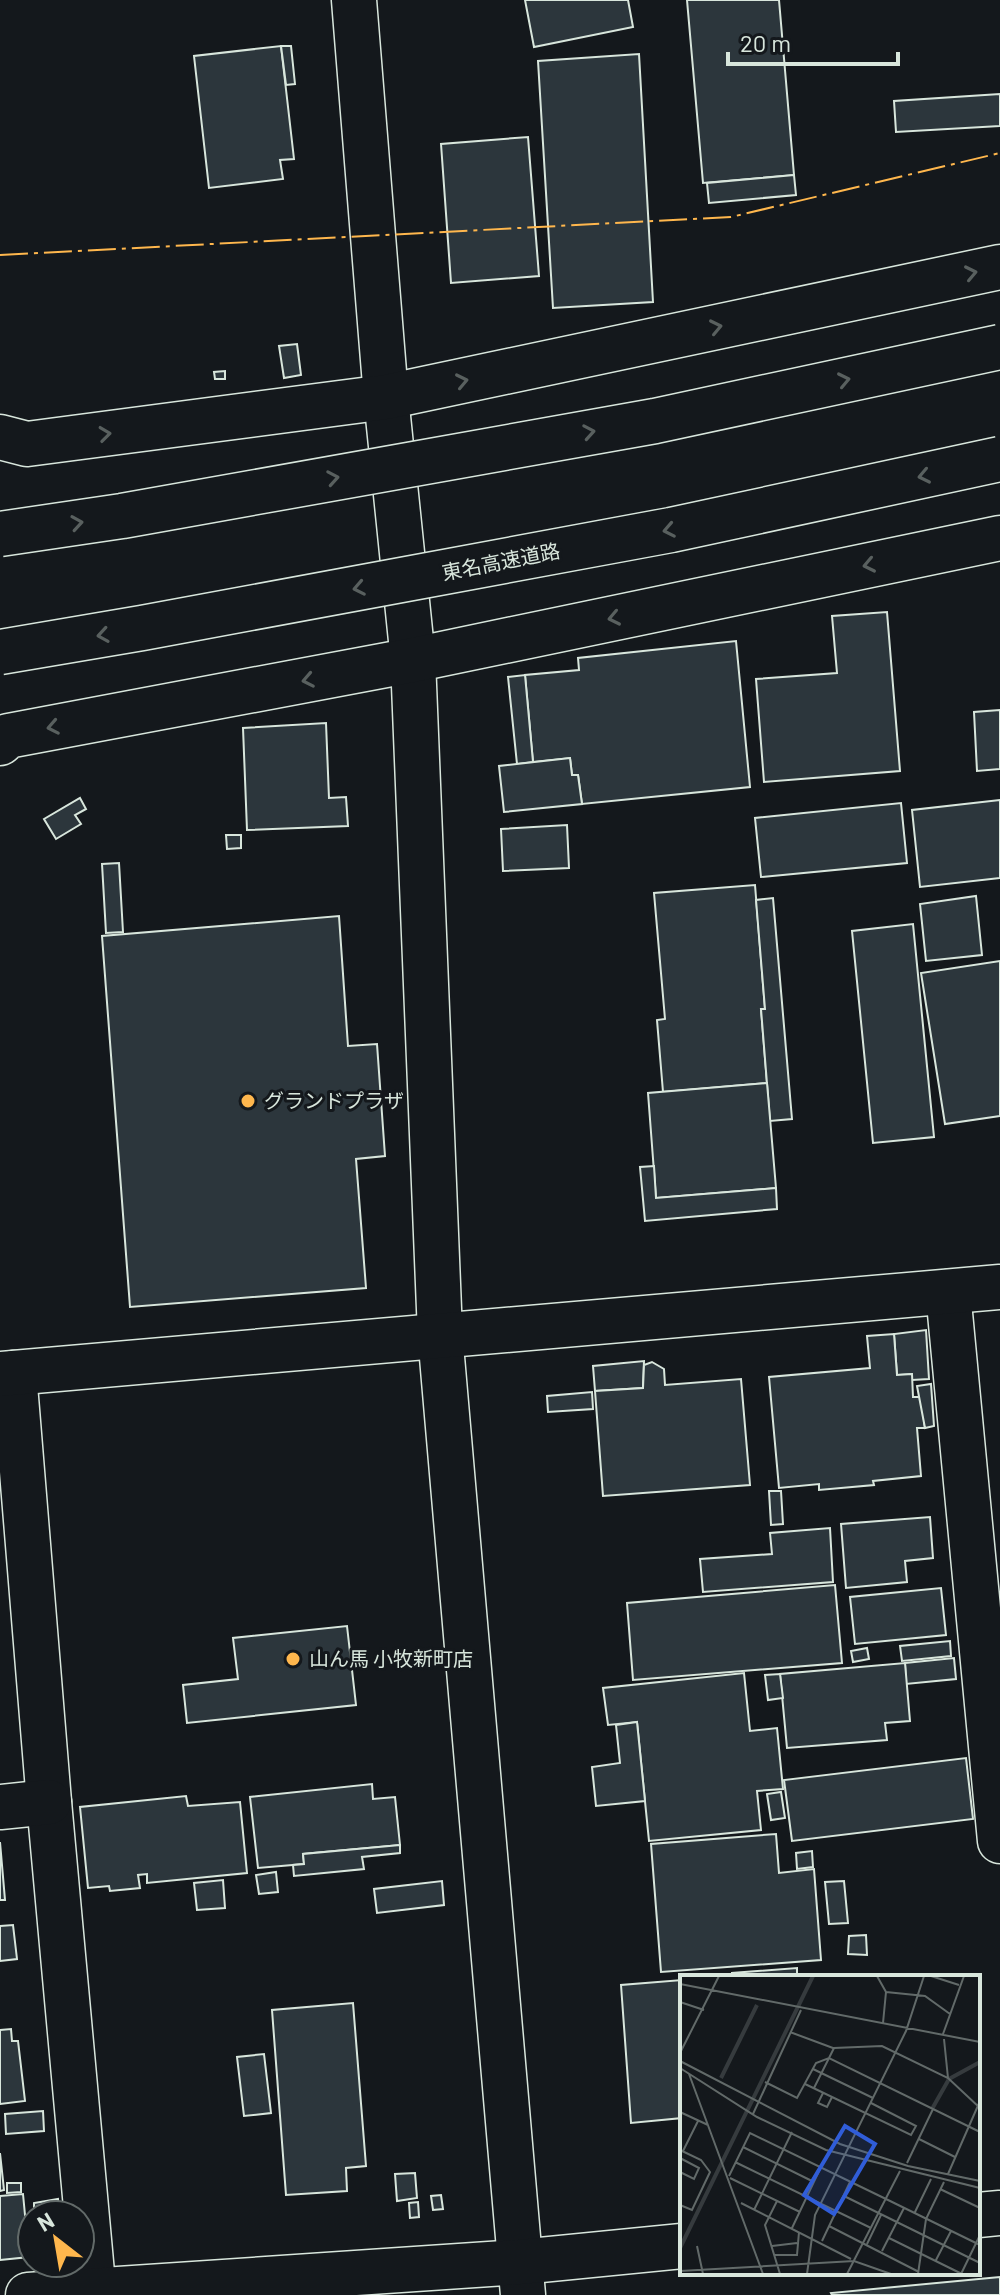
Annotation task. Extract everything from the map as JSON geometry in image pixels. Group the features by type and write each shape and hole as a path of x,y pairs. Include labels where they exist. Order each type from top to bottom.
{"main road":[{"path":"354,0 386,397 413,660 440,1334 522,2279"},
{"path":"0,437 27,444 386,397 1000,267"},
{"path":"0,534 122,516 655,421 1000,347"},
{"name":"東名高速道路","path":"0,652 158,626 671,530 1000,459"},
{"path":"0,743 8,736 413,660 1000,538"},
{"path":"94,2292 7,1373 1000,1287"},
{"path":"948,1292 995,1730 1000,1841"},
{"path":"0,1807 49,1802"},
{"path":"980,2215 1000,2213"},
{"path":"28,2295 522,2279 680,2246"}],"building":[{"path":"525,0 628,0 633,27 534,47"},
{"path":"687,0 779,0 794,175 703,183"},
{"path":"281,46 294,159 280,160 283,179 209,188 194,56"},
{"path":"281,46 291,46 295,84 286,85"},
{"path":"639,54 653,302 553,308 538,61"},
{"path":"1000,94 1000,126 896,132 894,101"},
{"path":"528,137 539,276 451,283 441,144"},
{"path":"794,175 796,195 709,203 707,183"},
{"path":"297,344 301,375 284,378 279,346"},
{"path":"225,371 225,379 215,379 214,372"},
{"path":"887,612 900,771 764,782 756,679 837,673 832,616"},
{"path":"736,641 750,787 582,804 578,775 572,775 570,758 533,762 525,675 579,670 578,658"},
{"path":"525,675 533,762 517,764 508,677"},
{"path":"1000,710 1000,769 977,771 974,712"},
{"path":"326,723 329,798 346,797 348,826 247,830 243,728"},
{"path":"570,758 572,775 578,775 582,804 504,812 499,766"},
{"path":"80,798 86,809 75,815 81,824 56,839 44,819"},
{"path":"1000,800 1000,878 920,887 912,810"},
{"path":"901,803 907,863 761,877 755,818"},
{"path":"567,825 569,868 503,871 501,829"},
{"path":"226,835 241,835 241,848 227,849"},
{"path":"119,863 123,932 106,933 102,864"},
{"path":"755,885 765,1009 761,1009 767,1083 663,1092 657,1020 665,1019 654,893"},
{"path":"976,896 982,955 926,961 920,904"},
{"path":"773,898 792,1119 770,1121 756,900"},
{"name":"グランドプラザ","path":"339,916 348,1046 377,1044 385,1156 356,1159 366,1288 130,1307 102,936"},
{"path":"913,924 934,1137 873,1143 852,931"},
{"path":"1000,961 1000,1116 945,1124 921,973"},
{"path":"767,1083 776,1188 656,1198 648,1093"},
{"path":"654,1166 656,1198 776,1188 777,1209 645,1221 640,1167"},
{"path":"926,1330 929,1379 912,1380 912,1374 897,1375 894,1334"},
{"path":"894,1334 897,1375 912,1374 913,1397 921,1397 925,1428 917,1428 921,1476 873,1481 874,1485 819,1490 819,1484 779,1488 769,1377 870,1368 867,1336"},
{"path":"644,1361 643,1388 595,1391 593,1366"},
{"path":"652,1362 664,1369 665,1385 741,1379 750,1485 603,1496 595,1391 643,1388 644,1365"},
{"path":"931,1384 934,1426 925,1428 917,1386"},
{"path":"592,1392 593,1409 548,1412 547,1396"},
{"path":"769,1491 781,1491 783,1524 771,1525"},
{"path":"930,1517 933,1558 905,1561 907,1582 846,1588 841,1524"},
{"path":"830,1528 833,1582 703,1592 700,1559 772,1554 770,1533"},
{"path":"835,1585 842,1663 633,1680 627,1603"},
{"path":"941,1588 946,1635 855,1644 850,1597"},
{"name":"山ん馬 小牧新町店","path":"347,1626 356,1705 187,1723 183,1685 238,1679 233,1638"},
{"path":"950,1641 951,1656 902,1661 900,1646"},
{"path":"867,1648 869,1659 853,1662 851,1651"},
{"path":"954,1658 956,1679 906,1684 905,1663"},
{"path":"905,1663 910,1721 885,1723 887,1740 787,1748 780,1674"},
{"path":"744,1673 750,1731 777,1728 783,1789 757,1791 761,1830 649,1841 637,1722 608,1725 603,1688"},
{"path":"780,1674 783,1698 768,1700 765,1675"},
{"path":"637,1722 645,1801 596,1806 592,1767 620,1763 616,1725"},
{"path":"966,1758 973,1819 792,1841 784,1780"},
{"path":"372,1784 373,1799 395,1797 400,1845 303,1854 304,1864 258,1868 250,1797"},
{"path":"781,1792 785,1818 771,1820 767,1794"},
{"path":"186,1796 188,1806 240,1802 247,1873 147,1883 147,1874 138,1875 140,1888 110,1891 109,1886 88,1888 80,1807"},
{"path":"776,1834 779,1873 814,1869 821,1960 661,1972 651,1844"},
{"path":"0,1842 5,1900 0,1900"},
{"path":"400,1845 400,1853 362,1857 364,1869 294,1876 293,1865 304,1864 303,1854"},
{"path":"812,1851 813,1867 797,1869 796,1853"},
{"path":"276,1872 278,1892 259,1894 256,1875"},
{"path":"223,1880 225,1908 197,1910 194,1883"},
{"path":"442,1881 444,1905 377,1913 374,1889"},
{"path":"844,1881 848,1923 829,1924 825,1882"},
{"path":"13,1925 17,1959 0,1961 0,1926"},
{"path":"866,1935 867,1955 848,1954 849,1936"},
{"path":"797,1968 797,1975 732,1973"},
{"path":"680,1980 680,2118 631,2123 621,1985"},
{"path":"353,2003 366,2166 346,2168 347,2191 286,2195 272,2010"},
{"path":"11,2029 12,2041 18,2041 25,2101 0,2104 0,2030"},
{"path":"264,2054 271,2113 244,2116 237,2057"},
{"path":"43,2111 44,2131 6,2134 5,2114"},
{"path":"0,2153 4,2190 0,2191"},
{"path":"415,2173 417,2198 397,2201 395,2174"},
{"path":"7,2183 21,2183 21,2192 7,2193"},
{"path":"23,2194 23,2199 16,2199 16,2258 0,2260 0,2196"},
{"path":"441,2195 443,2209 433,2210 431,2196"},
{"path":"418,2202 419,2217 410,2218 409,2203"},
{"path":"1000,2277 1000,2295 831,2293"}],"power":[{"path":"0,255 731,217 1000,153"}],"place":[{"name":"グランドプラザ","path":"248,1101"},
{"name":"山ん馬 小牧新町店","path":"293,1659"}]}
